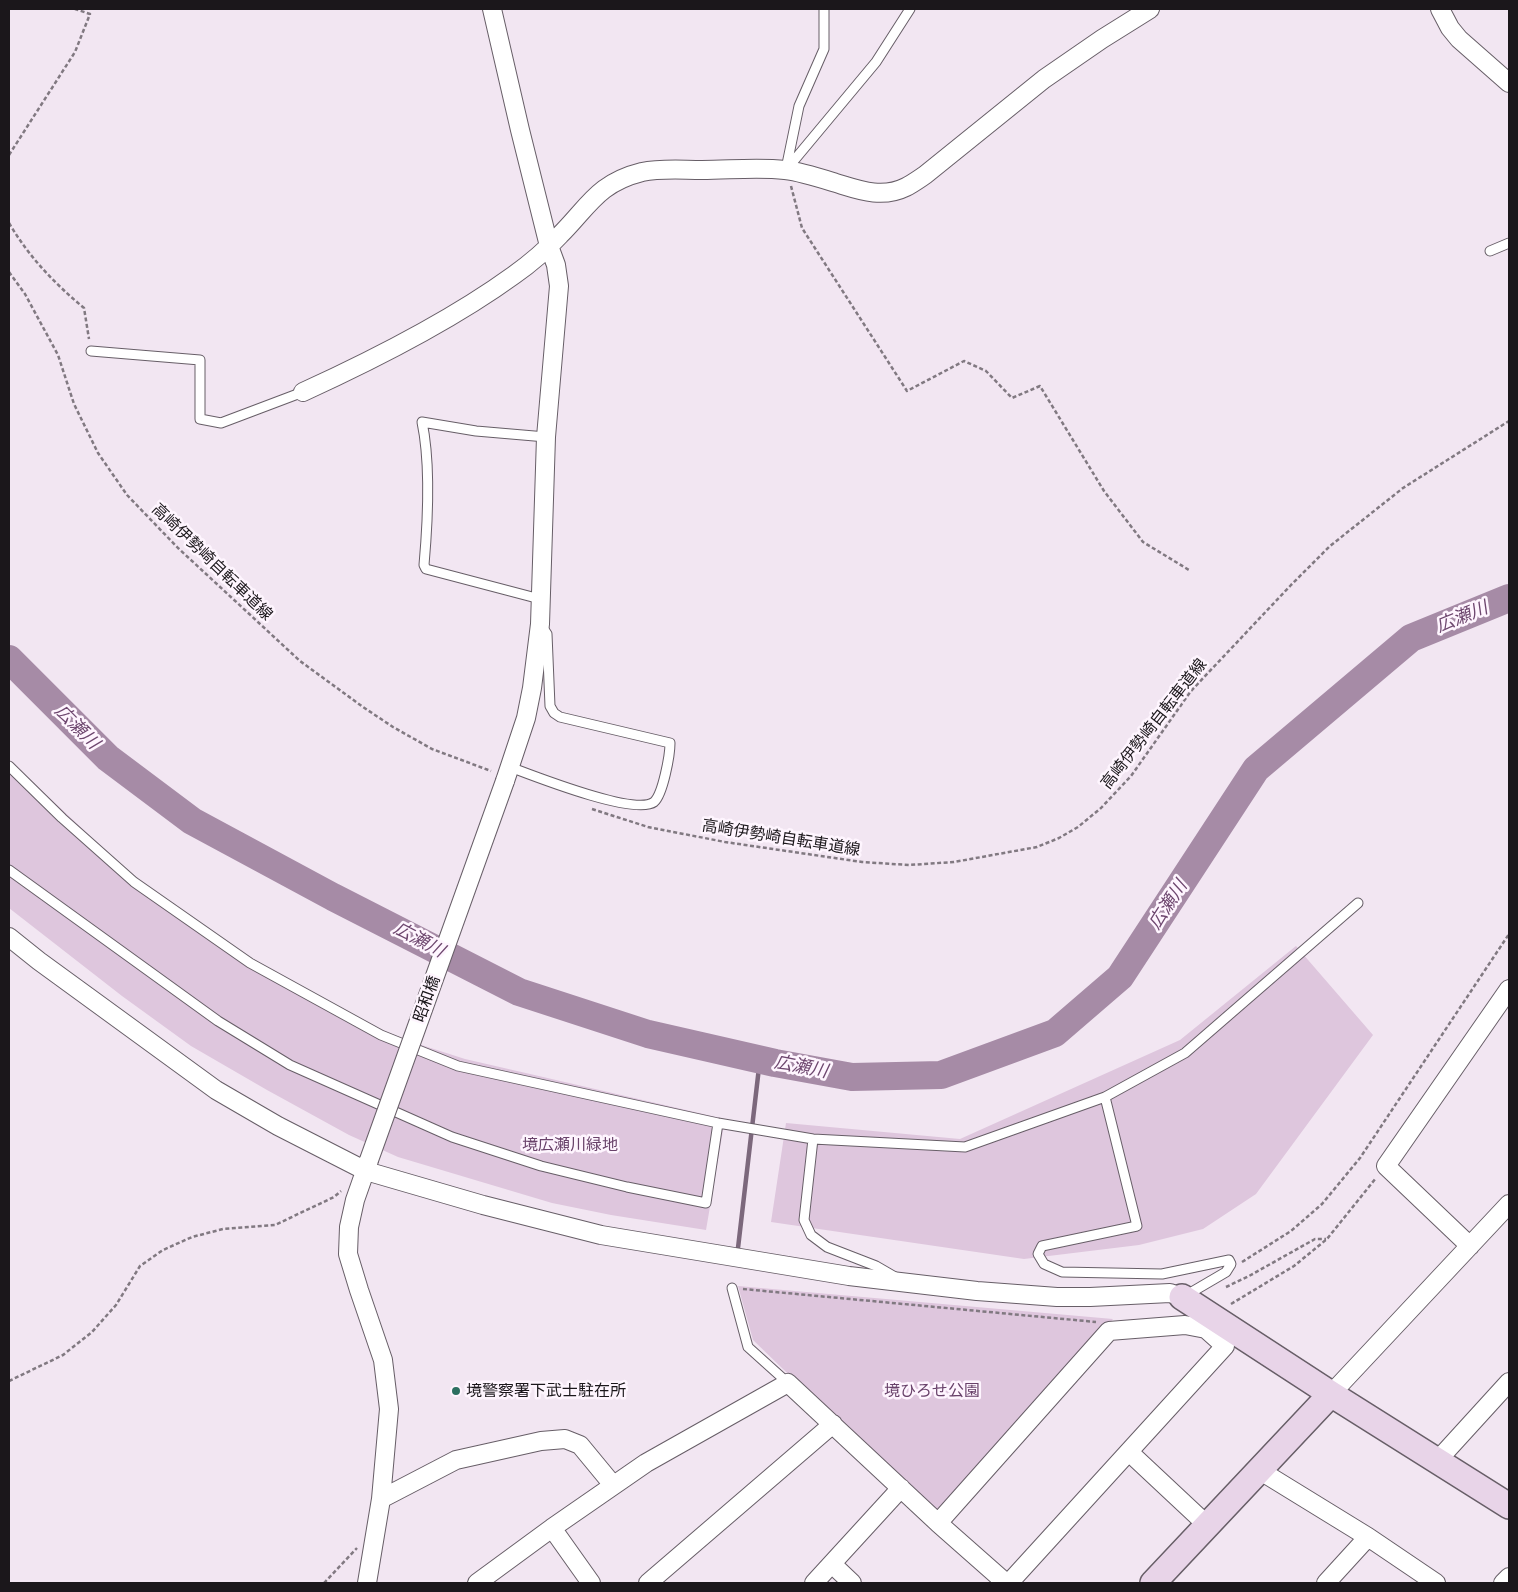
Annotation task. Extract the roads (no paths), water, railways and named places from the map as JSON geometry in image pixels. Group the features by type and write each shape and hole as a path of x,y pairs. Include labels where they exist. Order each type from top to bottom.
{"street":[{"name":"昭和橋","path":"368,1583 380,1499 389,1410 383,1360 348,1254 349,1227 355,1200 526,718 532,688 540,624 546,437 558,286 556,265 549,246 520,130 492,9"},
{"path":"303,392 444,319 513,276 549,246 594,196 613,182 656,170 786,170 834,182 860,191 874,193 890,192 905,188 925,175 1044,79 1150,9"},
{"path":"1440,9 1450,28 1459,39 1509,83"},
{"path":"9,937 216,1090 278,1126 367,1166 483,1205 601,1235 849,1276 977,1291 1057,1296 1090,1297 1170,1293 1182,1297 1509,1506"},
{"path":"1470,1246 1386,1166 1509,989"},
{"path":"1153,1583 1509,1204"},
{"path":"477,1583 646,1463 788,1383 938,1523 1008,1583 1225,1346 1206,1329 1185,1325 1109,1331 938,1523"},
{"path":"1437,1461 1509,1382"},
{"path":"648,1583 833,1424"},
{"path":"380,1499 456,1460 541,1441 565,1439 580,1445 614,1485"},
{"path":"1129,1452 1207,1525"},
{"path":"1259,1470 1368,1537 1436,1583"},
{"path":"814,1583 901,1488"},
{"path":"552,1528 592,1583"},
{"path":"1326,1583 1368,1537"},
{"path":"832,1564 852,1583"},
{"path":"1503,1583 1509,1576"}],"lane":[{"path":"786,170 799,106 824,49 824,9"},
{"path":"786,170 876,62 910,9"},
{"path":"1490,250 1509,243"},
{"path":"91,351 200,360 200,419 221,423 303,392"},
{"path":"540,599 426,569 424,565 427,529 427,476 422,422 476,431 546,437"},
{"path":"505,774 633,806 645,806 654,801 660,794 670,743 560,717 554,713 550,706 547,634 540,624"},
{"path":"9,766 62,818 134,882 250,963 381,1035 458,1066 718,1123 813,1139 965,1147 1105,1097 1185,1053 1358,902"},
{"path":"9,870 218,1021 282,1060 452,1137 541,1166 627,1187 706,1203 718,1123"},
{"path":"1105,1097 1137,1226 1042,1246 1038,1254 1044,1264 1062,1272 1162,1274 1229,1260 1231,1264 1226,1272 1182,1297"},
{"path":"813,1139 804,1220 811,1235 827,1247 876,1266 904,1282"},
{"path":"732,1288 748,1347 788,1383"}],"waterway":[{"name":"広瀬川","path":"9,659 108,758 192,821 333,897 519,992 648,1034 775,1063 852,1077 941,1075 1055,1033 1120,977 1256,769 1411,638 1509,598"},
{"path":"738,1248 760,1059"}],"place":[{"name":"境警察署下武士駐在所","path":"456,1391"}],"park label":[{"name":"境広瀬川緑地","path":"570,1145"},
{"name":"境ひろせ公園","path":"932,1391"}]}
